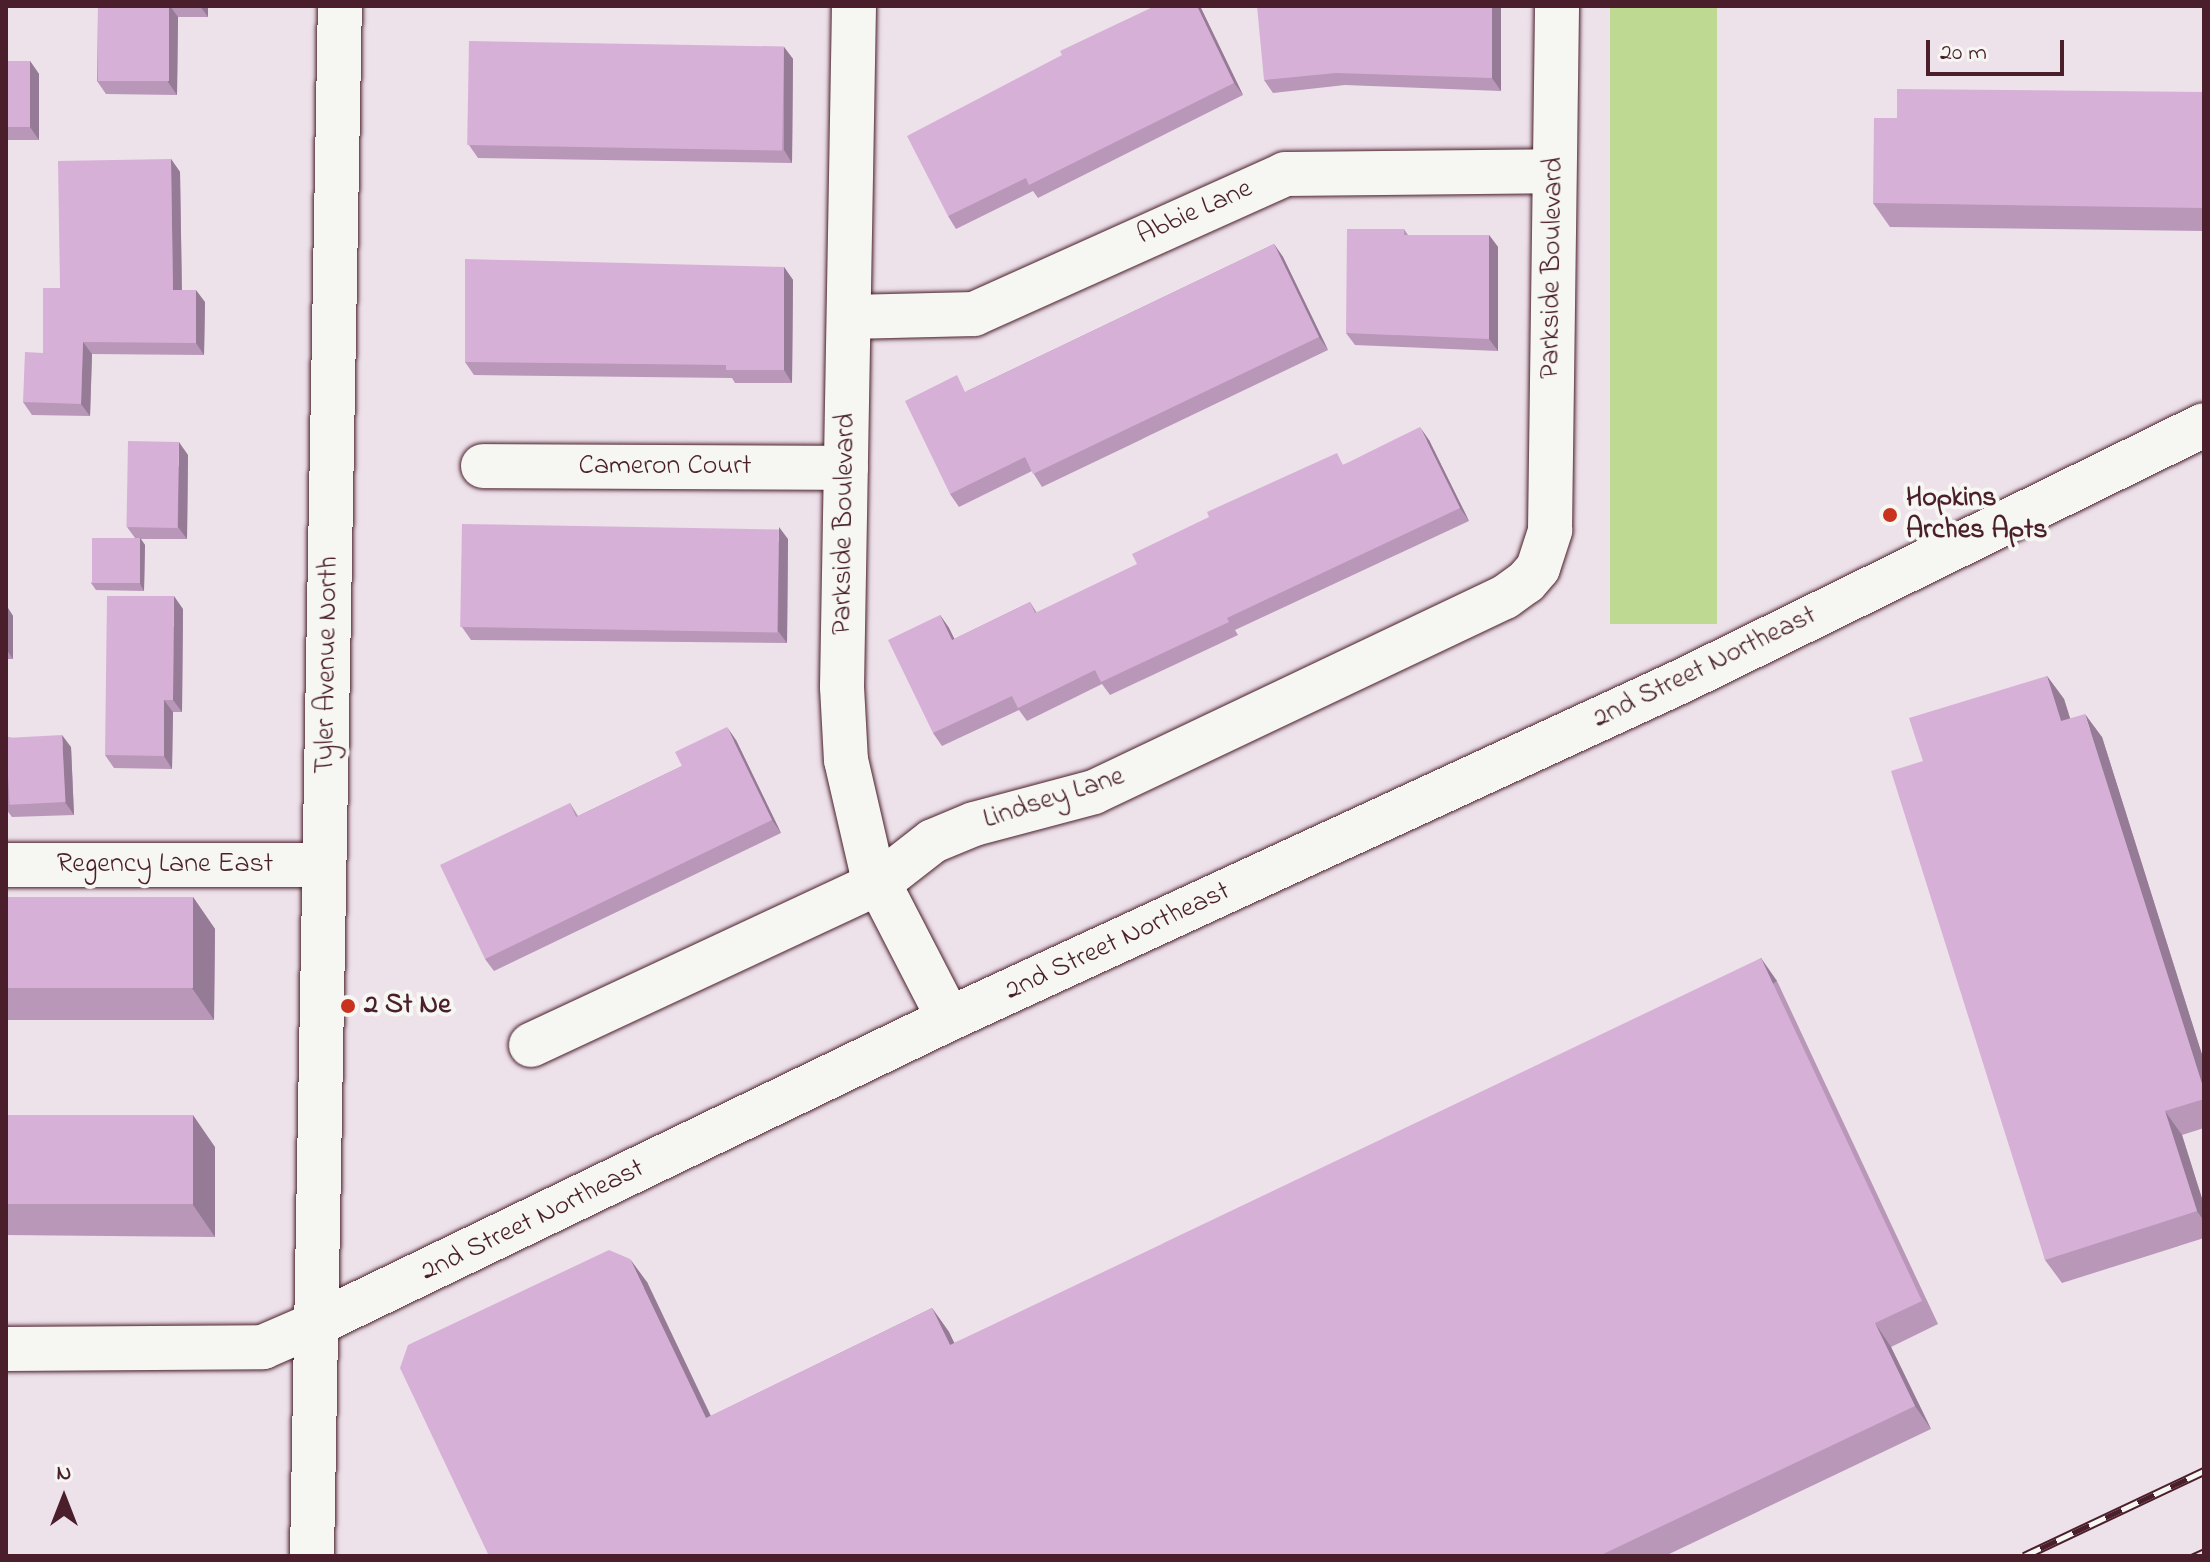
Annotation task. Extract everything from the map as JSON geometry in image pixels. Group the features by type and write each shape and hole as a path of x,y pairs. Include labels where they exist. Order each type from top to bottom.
{"street":[{"name":"Tyler Avenue North","path":"312,1556 340,6"},
{"name":"Parkside Boulevard","path":"854,6 842,687 846,760 858,824 879,883 949,1019"},
{"name":"Parkside Boulevard","path":"1550,530 1557,6"},
{"name":"Abbie Lane","path":"850,317 974,314 1285,174 1554,171"},
{"name":"2nd Street Northeast","path":"6,1349 263,1347 949,1019 1682,681 2204,425"},
{"name":"Cameron Court","path":"483,466 846,468"},
{"name":"Lindsey Lane","path":"531,1045 879,883 933,841 974,824 1094,792 1505,597 1538,568 1550,530"},
{"name":"Regency Lane East","path":"6,865 324,865"}],"green space":[{"path":"1610,6 1717,6 1717,624 1610,624"}],"building":[{"path":"98,6 169,6 169,81 98,81"},
{"path":"1155,6 1197,6 1234,83 1029,185 1026,178 948,216 907,136 1062,55 1060,51"},
{"path":"1257,6 1492,6 1492,78 1336,73 1264,80"},
{"path":"469,41 784,46 782,150 467,145"},
{"path":"6,61 30,61 30,127 6,127"},
{"path":"1897,89 2204,92 2204,208 1873,203 1874,118 1897,118"},
{"path":"171,159 173,290 196,290 196,343 83,342 81,404 23,402 25,352 43,353 43,288 60,288 58,161"},
{"path":"1347,229 1404,229 1404,235 1489,235 1489,339 1346,333"},
{"path":"1274,244 1319,337 1033,474 1025,457 950,494 905,401 957,375 965,392"},
{"path":"465,259 784,267 784,370 726,370 726,365 465,362"},
{"path":"1420,427 1460,508 1227,618 1229,622 1101,682 1095,670 1018,708 1012,696 933,733 888,640 940,615 952,640 1030,602 1035,613 1137,564 1132,554 1209,517 1207,512 1337,453 1343,465"},
{"path":"128,441 179,442 177,528 126,527"},
{"path":"462,524 779,530 777,633 460,627"},
{"path":"92,538 140,538 140,583 92,583"},
{"path":"107,596 174,596 173,700 164,700 164,756 105,755"},
{"path":"2047,676 2061,721 2085,714 2204,1090 2204,1099 2165,1111 2197,1211 2045,1260 1891,771 1923,761 1909,718"},
{"path":"727,727 772,820 485,959 440,865 570,803 576,817 682,766 675,752"},
{"path":"62,735 66,802 10,805 6,738"},
{"path":"6,897 193,897 193,988 6,988"},
{"path":"1761,958 1922,1301 1875,1323 1915,1406 1599,1556 489,1556 400,1368 408,1345 609,1250 630,1259 706,1418 932,1308 950,1345"},
{"path":"6,1115 193,1115 193,1204 6,1204"}],"tram line":[{"path":"2189,1556 2204,1549"}],"railway":[{"path":"2024,1556 2204,1471"}],"place":[{"name":"Hopkins Arches Apts","path":"1890,515"},
{"name":"2 St Ne","path":"348,1006"}]}
